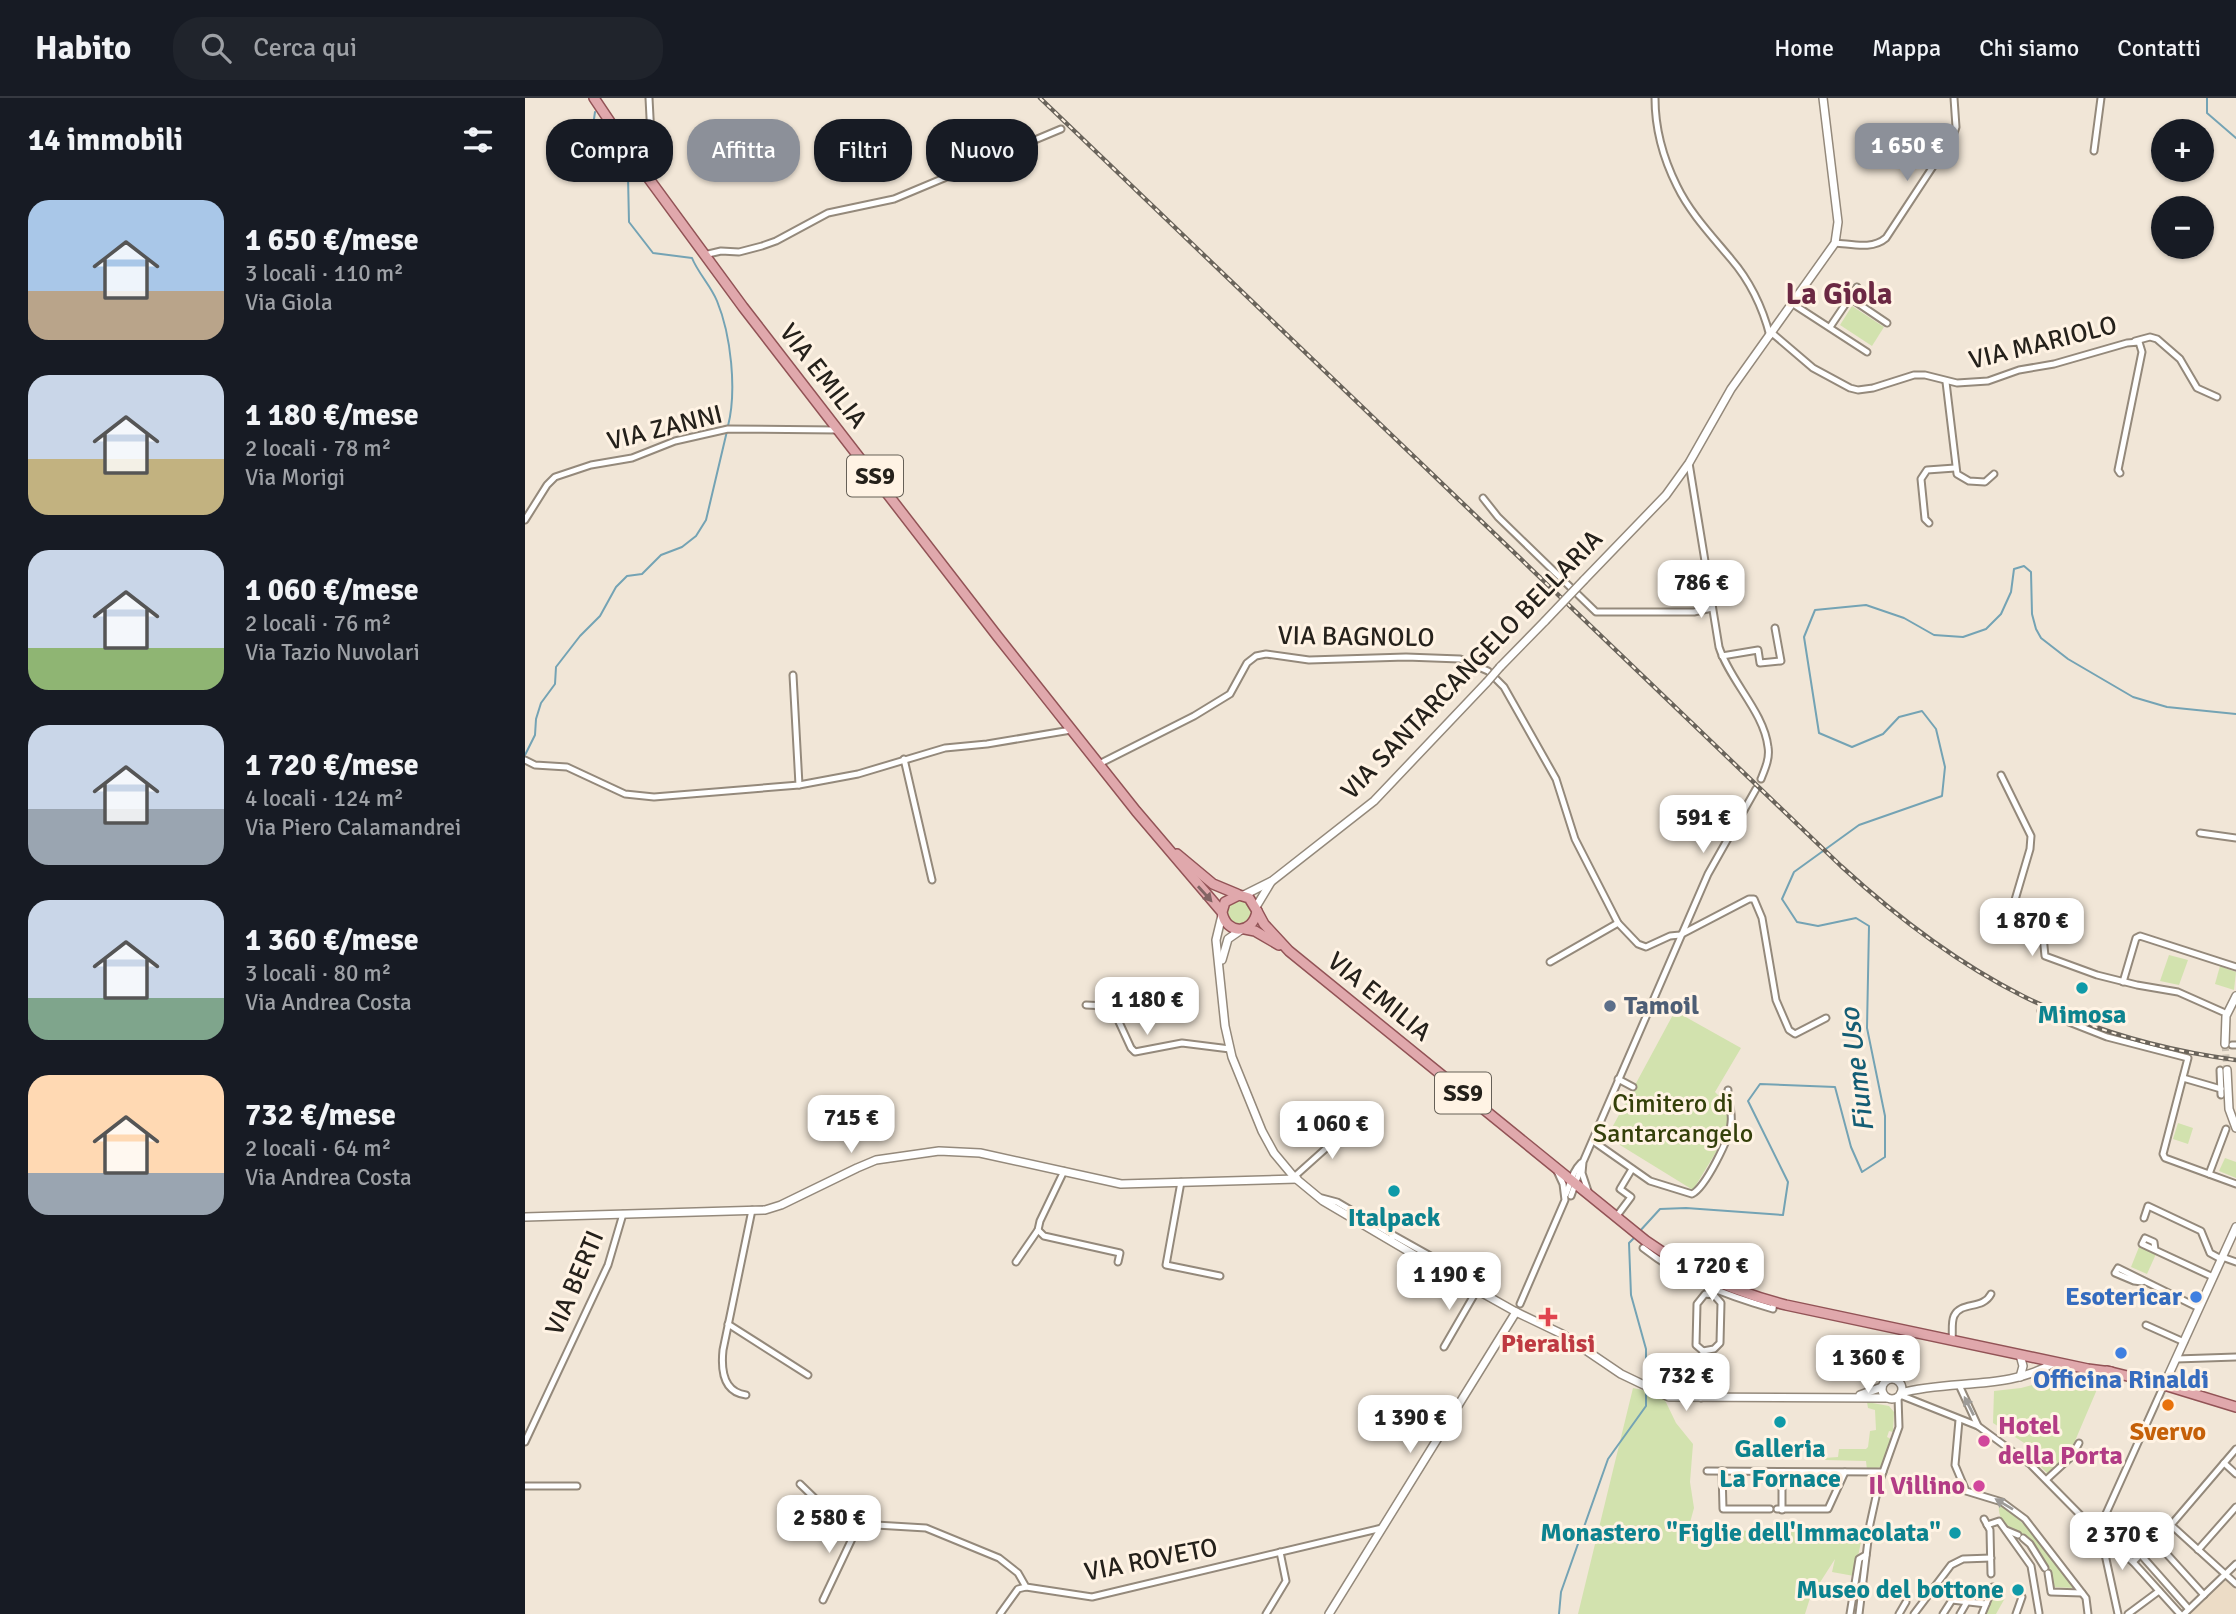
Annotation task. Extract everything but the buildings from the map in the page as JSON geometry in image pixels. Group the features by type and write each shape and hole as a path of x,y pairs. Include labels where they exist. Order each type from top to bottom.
{"main road":[{"name":"VIA EMILIA","path":"594,98 608,119"},
{"name":"VIA EMILIA","path":"651,182 704,255 1071,730 1222,914 1227,925 1255,931 1290,951"},
{"name":"VIA EMILIA","path":"1158,837 1213,884 1249,898 1263,924 1290,951 1657,1250 1723,1286 1774,1302 2054,1362"},
{"path":"1222,914 1229,898 1241,895"},
{"path":"1243,929 1254,922 1257,909"},
{"path":"2054,1362 2111,1373"},
{"path":"2054,1362 2164,1385 2236,1407"}],"street":[{"path":"649,98 650,119"},
{"path":"1655,98 1657,131 1676,185 1746,280 1771,334"},
{"path":"1823,98 1838,222 1835,243 1872,246 1886,238 1953,136 1956,127 1954,98"},
{"path":"2094,151 2101,98"},
{"path":"704,255 751,250 769,244 828,213 894,200 1061,129"},
{"name":"VIA SANTARCANGELO BELLARIA","path":"1241,895 1272,881 1374,801 1666,495 1689,463 1731,389 1835,243"},
{"path":"1830,327 1857,287"},
{"path":"1850,298 1887,323"},
{"path":"1793,304 1867,352"},
{"name":"VIA MARIOLO","path":"1771,334 1814,368 1850,388 1873,388 1914,375 1925,375 1946,382 1988,381 2019,370 2054,364 2150,337 2157,339 2180,359 2197,388 2217,397"},
{"name":"VIA MARIOLO","path":"2120,474 2118,470 2142,352 2139,342 2135,341"},
{"path":"1946,382 1955,468 1960,478 1985,482 1994,474"},
{"name":"VIA ZANNI","path":"525,520 547,485 561,474 591,465 632,458 674,441 726,430 839,430"},
{"path":"1689,463 1722,656 1766,737 1769,749 1762,779"},
{"path":"1929,523 1925,519 1921,479 1927,470 1955,468"},
{"path":"1483,498 1498,517 1596,612 1694,612 1712,608"},
{"path":"1722,656 1758,650 1761,663 1781,660 1775,628"},
{"name":"VIA BAGNOLO","path":"1099,764 1194,716 1230,694 1247,663 1256,656 1266,654 1309,660 1406,657 1460,659 1488,671 1504,687 1556,779 1575,839 1618,923 1638,944 1646,947 1669,936 1680,935"},
{"path":"793,675 799,786"},
{"path":"525,760 535,765 567,767 625,794 643,796 799,786 858,774 945,748 996,743 1071,730"},
{"path":"904,759 932,880"},
{"path":"2001,775 2031,836 2030,849 2011,906 2013,913 2043,936 2045,956 2123,982 2178,992 2223,1012"},
{"path":"1520,1304 1574,1182 1573,1173 1595,1142 1618,1079 1680,935 1708,874 1756,789"},
{"path":"2200,833 2236,838"},
{"name":"VIA SANTARCANGELO BELLARIA","path":"1257,909 1272,881"},
{"path":"1680,935 1749,899 1755,900 1762,918 1776,1000 1794,1034 1826,1018"},
{"path":"1222,914 1216,938 1230,1049 1262,1131 1274,1153 1296,1178 1319,1198 1516,1312 1562,1334 1621,1374 1666,1396 1887,1398 1924,1388 2020,1377 2054,1362"},
{"path":"1550,962 1618,923"},
{"path":"1221,968 1228,939 1243,929"},
{"path":"2123,982 2136,938 2140,936 2236,967"},
{"path":"2231,1044 2227,1016 2236,996"},
{"path":"1086,1004 1113,1009 1135,1052 1182,1043 1230,1049"},
{"path":"2041,1011 2107,1037 2189,1058 2163,1154 2165,1158 2236,1184"},
{"path":"2183,1078 2221,1092 2223,1070"},
{"path":"2223,1070 2229,1109 2236,1128"},
{"path":"1618,1079 1633,1087"},
{"path":"1595,1142 1650,1181 1692,1194 1700,1188 1730,1131 1732,1121 1728,1090"},
{"path":"525,1217 752,1210 781,1205 876,1160 939,1151 980,1153 1121,1184 1296,1178 1352,1125"},
{"path":"2209,1174 2226,1129"},
{"path":"1553,1166 1570,1169 1581,1164"},
{"path":"1581,1164 1583,1179 1592,1197"},
{"path":"1553,1166 1567,1197"},
{"path":"1619,1220 1630,1197 1620,1189 1632,1169"},
{"path":"1016,1262 1038,1230 1063,1171"},
{"path":"1181,1182 1166,1265 1220,1276"},
{"path":"1567,1197 1580,1194 1592,1197"},
{"path":"2144,1217 2148,1206 2201,1231 2210,1253 2236,1262"},
{"path":"746,1395 736,1393 727,1383 722,1367 728,1324 752,1210"},
{"name":"VIA BERTI","path":"525,1442 608,1265 623,1214"},
{"path":"2095,1529 2105,1518 2236,1227"},
{"path":"1038,1230 1044,1236 1120,1253 1118,1262"},
{"path":"1643,1248 1680,1274 1717,1291 1773,1309 1774,1302"},
{"path":"2155,1250 2213,1277"},
{"path":"2142,1282 2199,1308"},
{"path":"1444,1347 1477,1290"},
{"path":"1712,1294 1721,1303 1720,1343 1714,1349 1703,1351 1696,1345 1697,1304 1702,1296 1712,1294"},
{"path":"1952,1339 1953,1317 1957,1312 1983,1304 1991,1294"},
{"path":"1329,1614 1516,1312"},
{"path":"728,1324 808,1376"},
{"path":"2146,1325 2184,1342"},
{"path":"1701,1398 1703,1351"},
{"path":"2020,1355 2024,1366 2020,1377"},
{"path":"2176,1359 2236,1357"},
{"path":"1898,1410 1882,1393 1885,1381 1892,1379 1900,1384 1924,1388"},
{"path":"1859,1614 1879,1483 1897,1433 1900,1384"},
{"path":"1959,1385 1975,1425"},
{"path":"1854,1396 1882,1387"},
{"path":"1900,1395 1975,1425 2047,1479 2095,1529 2133,1562 2182,1614 2236,1564"},
{"path":"1959,1420 1955,1465 1966,1491 2002,1502 2025,1519 2083,1593 2088,1614"},
{"path":"1959,1434 1965,1428 1975,1425"},
{"path":"2047,1479 2071,1457 2079,1443"},
{"path":"2133,1562 2171,1525 2236,1449"},
{"path":"2224,1463 2236,1474"},
{"path":"1707,1471 1883,1472"},
{"path":"1721,1471 1723,1509 1828,1509 1845,1472"},
{"path":"1777,1509 1783,1472"},
{"path":"1861,1472 1877,1478 1879,1483"},
{"path":"800,1484 830,1513 859,1524 926,1528 999,1558 1018,1573 1026,1587 1018,1589 1000,1614"},
{"path":"525,1486 577,1486"},
{"path":"2198,1550 2236,1507"},
{"path":"1991,1574 1990,1530 1985,1522 1999,1521 2025,1556 2034,1574 2039,1613 2046,1614"},
{"path":"823,1600 859,1524"},
{"path":"2171,1525 2236,1584"},
{"name":"VIA ROVETO","path":"1026,1587 1092,1597 1382,1528"},
{"path":"2006,1530 2030,1544 2046,1570 2050,1592 2083,1593"},
{"path":"2102,1535 2117,1614"},
{"path":"2155,1541 2204,1595"},
{"path":"1266,1614 1286,1581 1280,1552"},
{"path":"1850,1614 1859,1559 1866,1555"},
{"path":"2141,1555 2187,1606"},
{"path":"1915,1614 1951,1565 1962,1559 1991,1558"},
{"path":"1982,1614 1993,1587"},
{"path":"2128,1614 2159,1591"},
{"path":"2016,1614 2022,1597"},
{"path":"1943,1614 1952,1600 1986,1604"},
{"path":"1899,1614 1906,1602"},
{"path":"1961,1614 1967,1602"}],"shaded area":[{"path":"2225,1580 2236,1590 2236,1614 2190,1614"}],"green space":[{"path":"1852,306 1884,327 1872,346 1840,325"},
{"path":"1239,899 1248,903 1252,912 1248,921 1239,925 1230,921 1226,912 1230,903"},
{"path":"2169,955 2188,960 2179,985 2160,981"},
{"path":"2220,966 2236,972 2234,990 2215,984"},
{"name":"Cimitero di Santarcangelo","path":"1675,1011 1741,1048 1715,1092 1730,1107 1730,1129 1693,1190 1607,1137"},
{"path":"2178,1123 2193,1128 2188,1144 2173,1139"},
{"path":"2225,1158 2236,1162 2236,1178 2219,1171"},
{"path":"2139,1247 2156,1254 2147,1274 2131,1267"},
{"path":"2058,1378 2098,1387 2069,1455 2049,1475 2029,1455 2032,1450 2029,1446 1993,1423 1994,1391 2021,1388"},
{"path":"1633,1388 1662,1394 1676,1423 1693,1444 1690,1482 1694,1508 1688,1530 1863,1532 1854,1576 1832,1572 1835,1559 1810,1598 1805,1614 1578,1614"},
{"path":"1867,1402 1889,1406 1894,1412 1893,1432 1889,1431 1887,1437 1891,1439 1881,1467 1867,1470 1866,1461 1825,1460 1824,1458 1838,1457 1839,1449 1868,1447 1870,1431 1876,1430 1875,1410 1868,1408"},
{"path":"1999,1502 2040,1542 2074,1588 2052,1587 2040,1552 2026,1537 2004,1522 1999,1511"},
{"path":"1993,1587 1999,1591 2003,1590 2005,1598 1996,1614 1982,1614"}],"waterway":[{"name":"Fiume Uso","path":"2207,98 2207,113 2236,138"},
{"path":"595,112 593,126 623,164 628,177 629,222 653,253 692,258 717,301 726,330 731,363 732,396 728,426"},
{"path":"525,755 535,735 541,703 555,684 556,667 600,616 616,587 627,576 642,574 661,555 682,547 696,536 706,520 727,431"},
{"name":"Fiume Uso","path":"1639,1232 1660,1209 1686,1208 1783,1215 1788,1182 1748,1101 1760,1084 1835,1087 1851,1147 1862,1172 1885,1157 1885,1116 1867,1028 1869,926 1856,918 1818,926 1797,922 1782,899 1794,872 1859,825 1942,796 1945,767 1936,729 1922,711 1899,717 1883,734 1852,747 1819,733 1804,637 1815,610 1866,605 1904,618 1934,635 1963,637 1986,629 2001,614 2011,592 2014,569 2024,566 2031,572 2032,614 2036,629 2041,638 2068,659 2133,697 2167,707 2236,714"},
{"name":"Fiume Uso","path":"1636,1236 1629,1243 1631,1295 1646,1349 1646,1383"},
{"name":"Fiume Uso","path":"1559,1614 1561,1592 1608,1459 1646,1406 1646,1389"}],"tunnel":[{"path":"2225,1044 2227,1070"}],"railway":[{"path":"1040,98 1841,866 1886,905 1976,970 2071,1018 2123,1036 2177,1050 2236,1060"}],"place":[{"name":"Mimosa","path":"2082,988"},
{"name":"Tamoil","path":"1610,1006"},
{"name":"Italpack","path":"1394,1191"},
{"name":"Esotericar","path":"2196,1297"},
{"name":"Pieralisi","path":"1548,1317"},
{"name":"Officina Rinaldi","path":"2121,1353"},
{"name":"Svervo","path":"2168,1405"},
{"name":"Galleria La Fornace","path":"1780,1422"},
{"name":"Hotel della Porta","path":"1984,1441"},
{"name":"Il Villino","path":"1979,1486"},
{"name":"Monastero \"Figlie dell'Immacolata\"","path":"1955,1533"},
{"name":"Museo del bottone","path":"2018,1590"}],"district":[{"name":"La Giola","path":"1839,294"}]}
